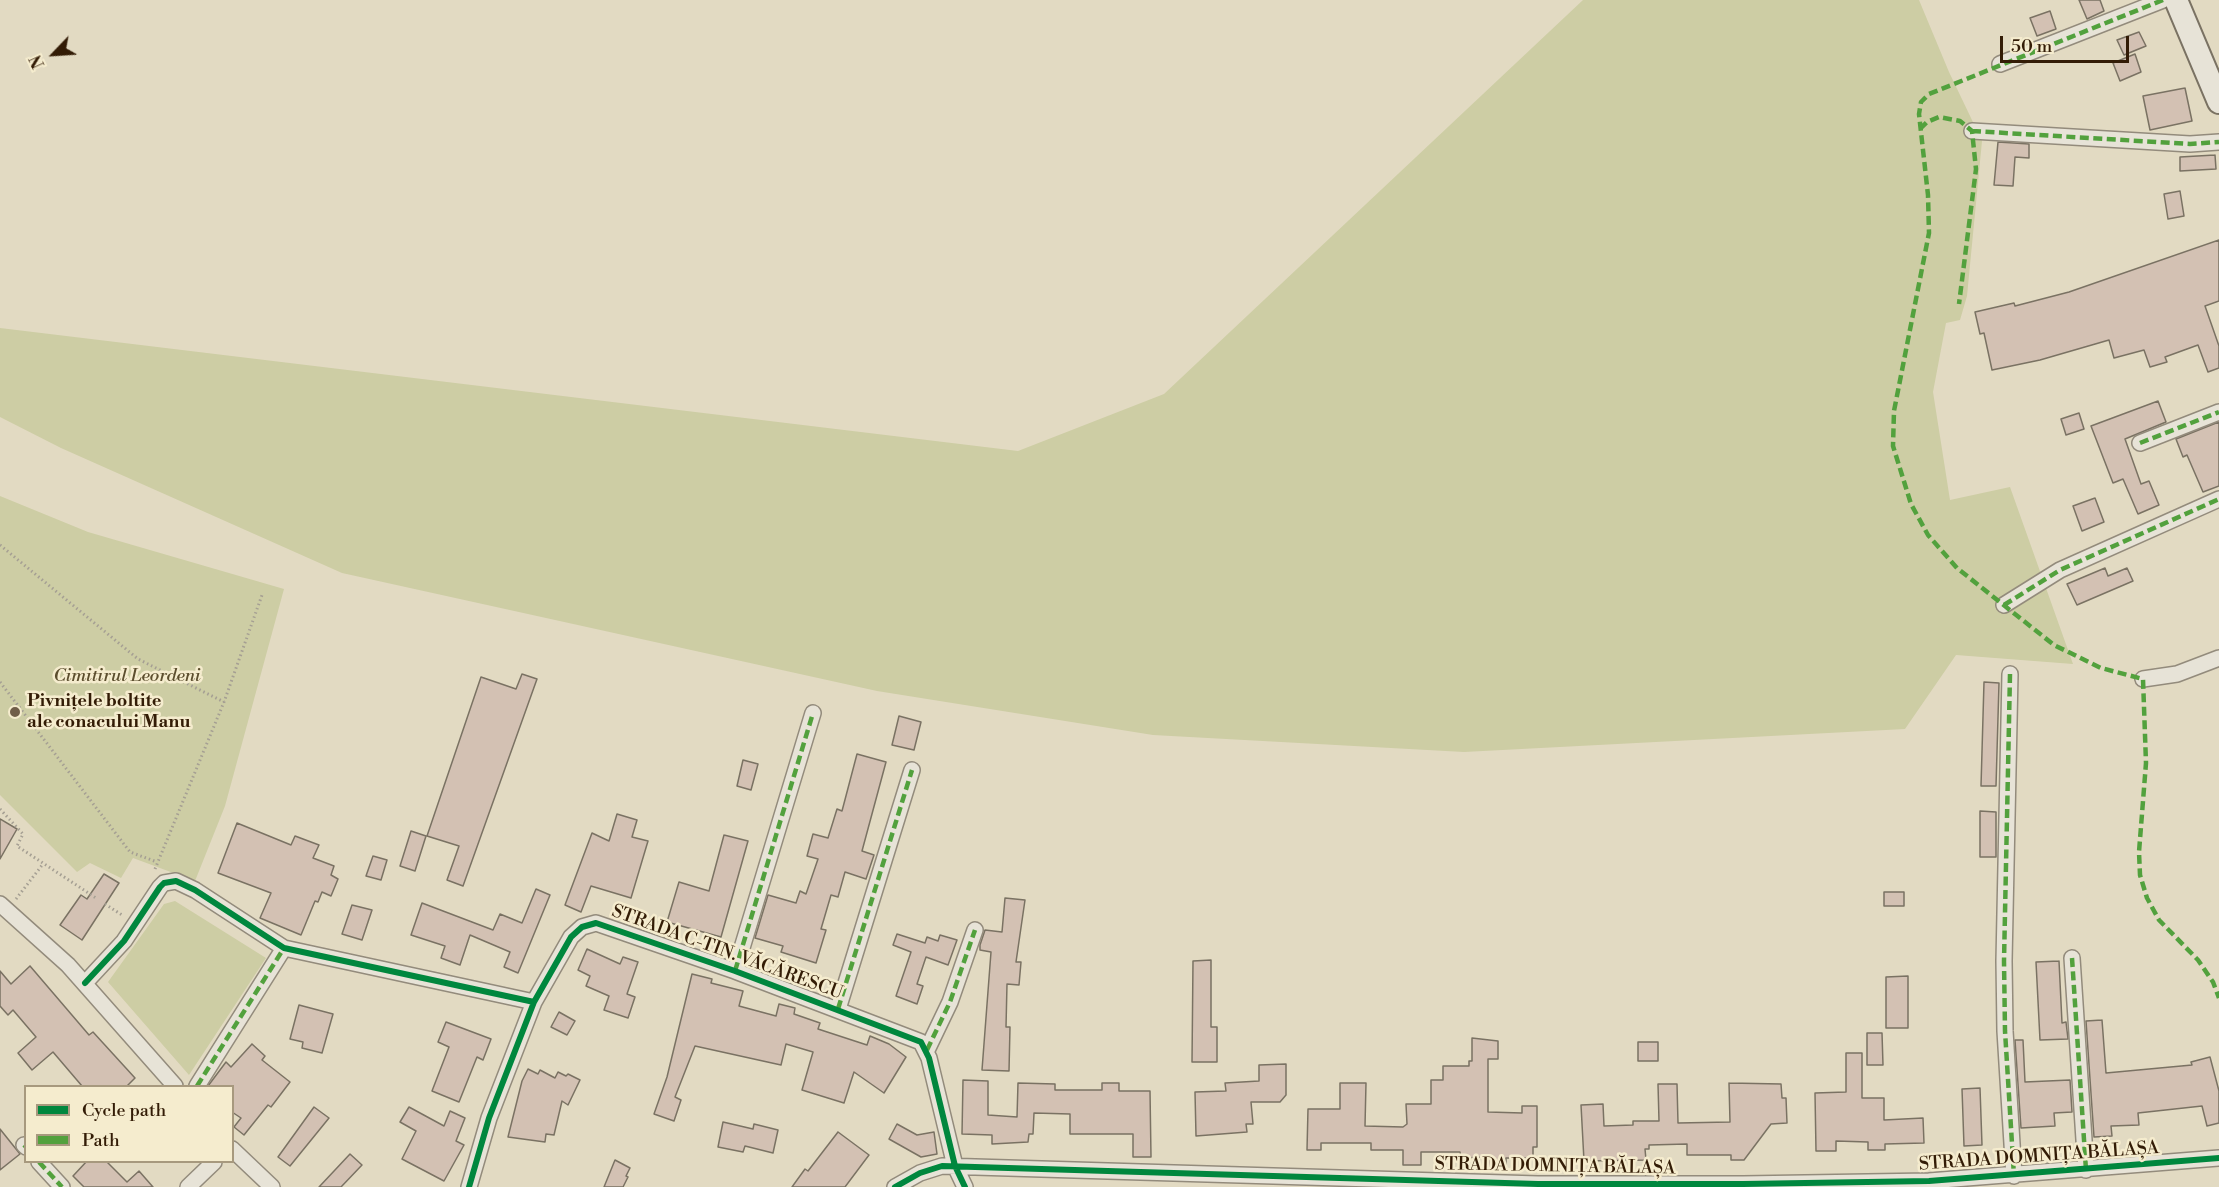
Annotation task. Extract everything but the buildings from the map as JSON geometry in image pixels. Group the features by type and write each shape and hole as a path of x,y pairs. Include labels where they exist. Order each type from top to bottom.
{"main road":[{"path":"2176,0 2219,102"}],"street":[{"path":"2000,64 2163,0"},
{"path":"1972,131 2202,145 2219,142"},
{"path":"2140,443 2219,412"},
{"path":"2004,605 2060,570 2219,499"},
{"path":"2143,679 2177,674 2219,658"},
{"path":"2010,674 2004,972 2005,1031 2014,1176"},
{"path":"735,971 813,713"},
{"path":"838,1009 912,770"},
{"path":"85,983 124,941 164,884 176,881 284,948 534,1002"},
{"path":"4,907 85,983 174,1085"},
{"name":"STRADA C-TIN. VĂCĂRESCU","path":"469,1187 489,1118 534,1002 571,937 582,927 596,923 735,971 915,1038 927,1050"},
{"path":"965,1187 955,1166 927,1050 950,1002 975,930"},
{"path":"198,1085 284,948"},
{"path":"2072,958 2086,1170"},
{"path":"234,1151 272,1187"},
{"name":"STRADA DOMNIȚA BĂLAȘA","path":"894,1187 933,1168 955,1166 1538,1184 1835,1183 2014,1176 2219,1158"},
{"path":"41,1163 62,1187"},
{"path":"188,1187 212,1163"}],"path":[{"path":"0,545 138,659 224,702"},
{"path":"164,884 154,876 157,862 224,702 262,595"},
{"path":"0,681 130,852 157,862"},
{"path":"0,809 23,834 17,846 96,898"},
{"path":"4,907 44,863"}],"green space":[{"path":"1583,0 1919,0 1949,72 1982,141 1967,296 1960,320 1946,323 1933,392 1950,500 2010,487 2073,664 1956,655 1905,729 1464,752 1153,735 877,691 342,573 61,448 0,417 0,328 1018,451 1164,394"},
{"name":"Cimitirul Leordeni","path":"0,496 88,532 284,589 225,806 195,881 133,858 121,878 90,863 77,872 0,795"},
{"path":"175,901 266,958 189,1075 108,982 164,904"}],"marked path":[{"path":"2163,0 1929,94 1921,102 1919,114 1928,195 1929,233 1894,411 1893,446 1911,504 1928,535 1957,568 2054,645 2101,668 2143,679 2146,763 2139,852 2140,875 2147,898 2159,920 2198,960 2213,982 2219,998"},
{"path":"1920,129 1927,122 1939,117 1960,121 1972,131 1976,169 1959,304"},
{"path":"1972,131 2190,144 2219,142"},
{"path":"2140,443 2219,412"},
{"path":"2004,605 2060,570 2219,499"},
{"path":"2010,674 2004,961 2005,1031 2014,1176"},
{"path":"735,971 813,713"},
{"path":"838,1009 912,770"},
{"path":"927,1050 950,1002 975,930"},
{"path":"198,1085 284,948"},
{"path":"2072,958 2086,1170"},
{"path":"40,1163 62,1187"}],"cycle path":[{"path":"85,983 124,941 160,887 164,883 176,881 195,890 284,948 534,1002"},
{"path":"469,1187 489,1118 534,1002 571,937 582,927 596,923 735,971 921,1042 929,1058 955,1166 965,1187"},
{"path":"895,1187 920,1173 942,1166 1538,1184 1743,1184 1929,1181 2219,1158"}],"place":[{"name":"Pivnițele boltite ale conacului Manu","path":"15,712"}]}
